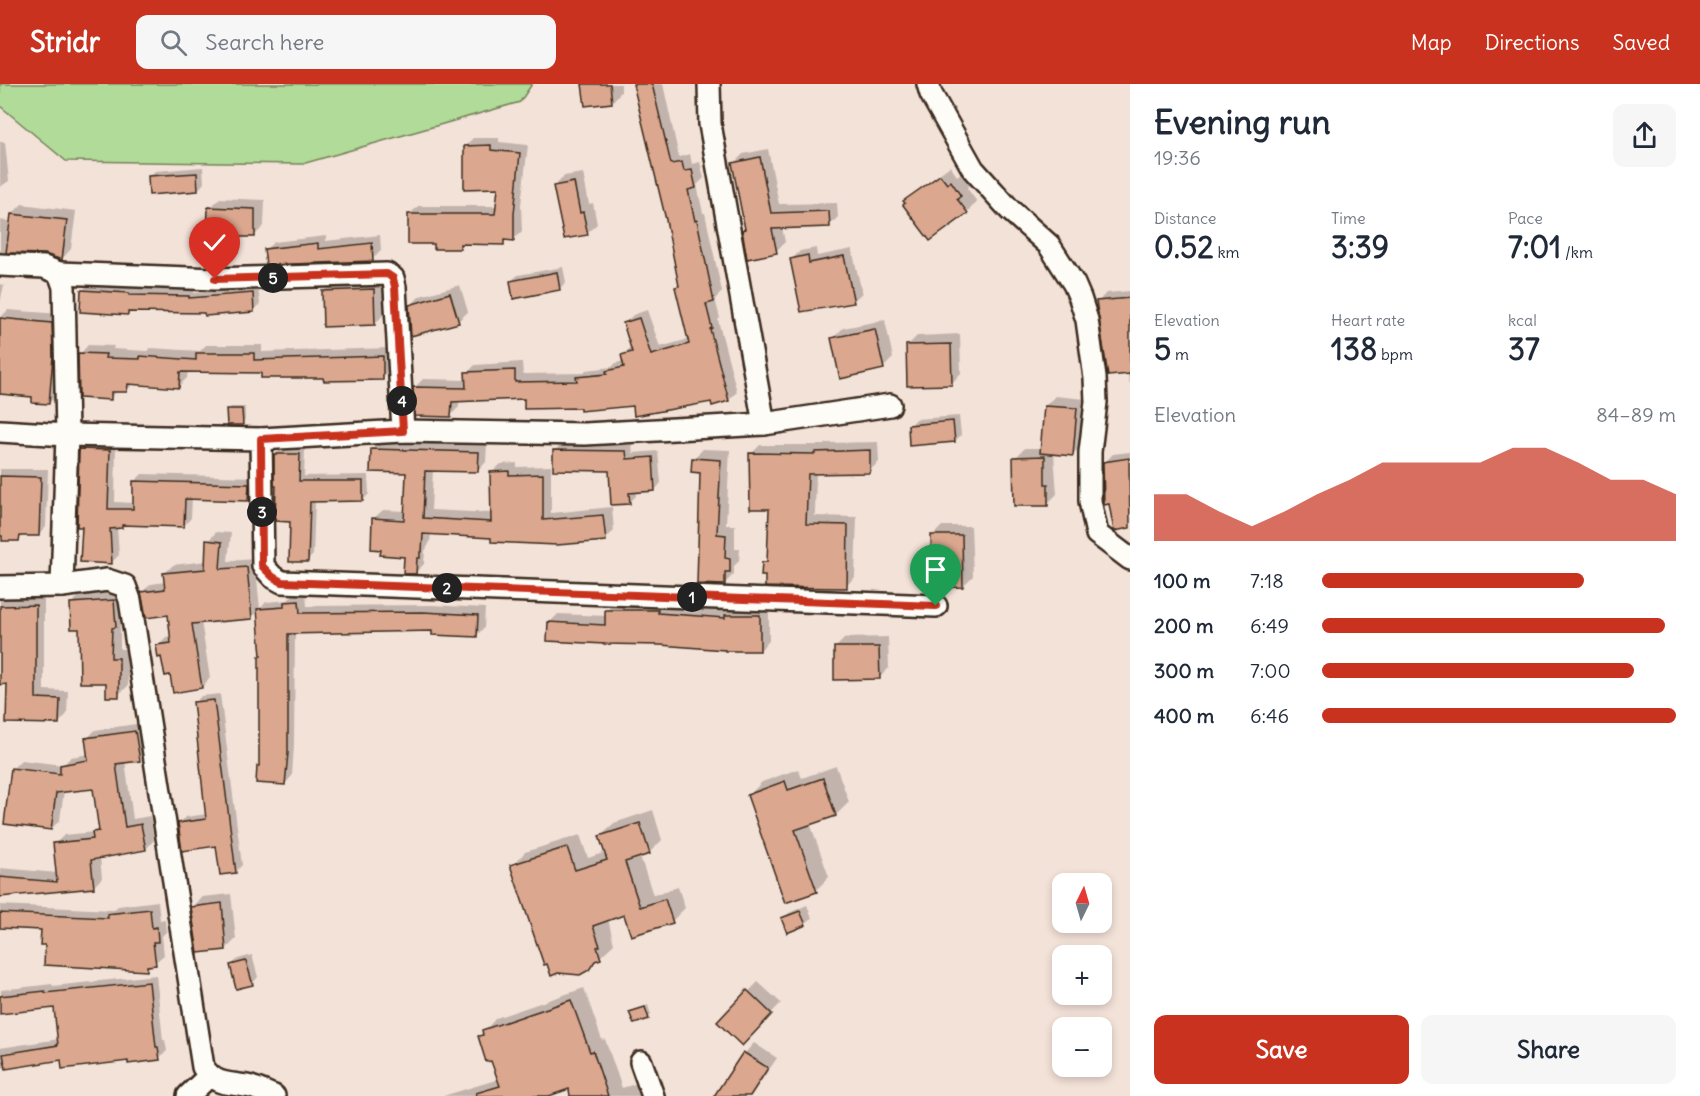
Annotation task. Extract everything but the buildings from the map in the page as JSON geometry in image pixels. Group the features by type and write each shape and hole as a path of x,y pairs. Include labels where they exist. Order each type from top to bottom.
{"street":[{"path":"709,84 710,124 764,424"},
{"path":"928,84 931,94 973,169 1010,210 1049,245 1077,291 1087,320 1095,378 1089,501 1097,534 1130,559"},
{"path":"0,266 44,267 59,273 215,279 387,274 393,278 395,287 403,431"},
{"path":"59,273 64,287 67,435 62,586"},
{"path":"0,431 67,435 261,439 403,431 585,434 764,424 890,405"},
{"path":"261,439 262,566 282,582 936,606"},
{"path":"0,586 62,586 107,580 125,586 130,600 203,1067 217,1082 252,1087 274,1096"},
{"path":"641,1062 653,1096"},
{"path":"188,1096 209,1076"}],"green space":[{"path":"0,84 532,84 520,102 302,164 66,161 0,106"}],"route":[{"path":"215,279 387,274 393,278 395,287 403,431 261,439 262,566 282,582 936,606"}]}
